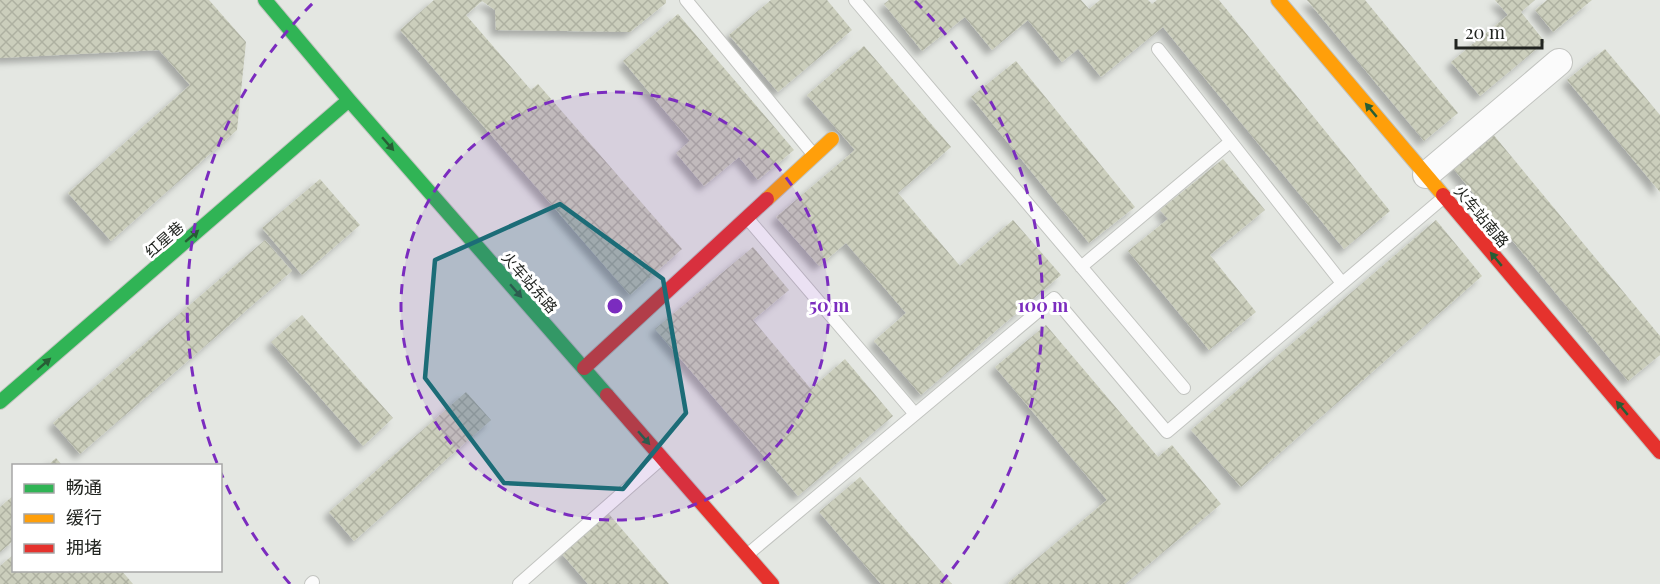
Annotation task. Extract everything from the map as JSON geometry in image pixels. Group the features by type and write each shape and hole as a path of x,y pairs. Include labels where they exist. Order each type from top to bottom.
{"main road":[{"name":"火车站东路","path":"265,0 772,584"},
{"name":"火车站南路","path":"1278,0 1660,452"},
{"name":"红星巷","path":"0,402 350,100"},
{"path":"584,368 832,139"}],"street":[{"path":"1426,175 1559,62"}],"lane":[{"path":"686,0 814,155"},
{"path":"855,0 1184,388"},
{"path":"1158,50 1342,283"},
{"path":"1082,267 1230,142"},
{"path":"747,555 1054,298 1167,432 1444,197"},
{"path":"747,218 915,414"},
{"path":"519,584 662,458"}],"highlighted area":[{"path":"560,204 663,279 686,413 623,489 504,483 425,378 435,260"}],"building":[{"path":"0,0 209,0 246,42 237,130 111,241 68,193 190,85 159,50 0,58"},
{"path":"434,0 666,0 666,3 630,32 496,30 495,10 482,1 466,15 531,90 538,84 682,249 630,295 400,30"},
{"path":"771,0 827,0 852,30 778,92 729,35"},
{"path":"889,0 1081,0 1089,9 1100,0 1148,0 1152,4 1157,0 1219,0 1390,211 1344,249 1163,27 1101,77 1078,49 1062,62 1028,20 992,50 965,17 922,51 884,4"},
{"path":"1307,0 1365,0 1458,113 1424,141"},
{"path":"1495,0 1535,0 1521,12 1545,42 1480,96 1451,62 1508,15"},
{"path":"1547,0 1592,0 1553,32 1535,10"},
{"path":"678,14 794,150 758,180 739,157 704,186 676,153 690,141 623,61"},
{"path":"864,46 951,147 898,193 960,266 1013,220 1061,275 921,395 874,341 906,313 846,243 819,266 776,217 855,150 807,95"},
{"path":"1605,49 1660,115 1660,192 1567,80"},
{"path":"1016,61 1135,207 1089,243 971,97"},
{"path":"1492,133 1660,336 1660,355 1628,381 1451,166"},
{"path":"1223,159 1265,210 1210,255 1256,312 1209,350 1128,251 1168,219 1160,210"},
{"path":"320,179 360,225 302,275 262,228"},
{"path":"1436,220 1482,276 1241,487 1191,430"},
{"path":"265,240 292,271 80,454 53,423"},
{"path":"753,247 789,290 753,320 811,389 845,359 893,416 798,496 655,329"},
{"path":"302,315 393,418 363,446 271,342"},
{"path":"1046,325 1158,457 1172,445 1221,504 1125,584 1008,583 1107,500 995,367"},
{"path":"466,392 491,420 354,541 329,512"},
{"path":"56,458 61,464 49,464"},
{"path":"860,477 952,584 881,584 819,512"},
{"path":"12,497 12,542 0,552 0,507"},
{"path":"608,513 669,584 588,584 561,553"},
{"path":"12,556 12,572 123,572 133,584 0,584 0,566"}],"traffic: fast":[{"path":"265,0 349,100 607,395"},
{"path":"0,402 349,100"}],"traffic: slow":[{"path":"1278,0 1443,195"},
{"path":"767,199 832,139"}],"traffic: jam":[{"path":"1443,195 1660,452"},
{"path":"584,368 767,199"},
{"path":"607,395 772,584"}]}
